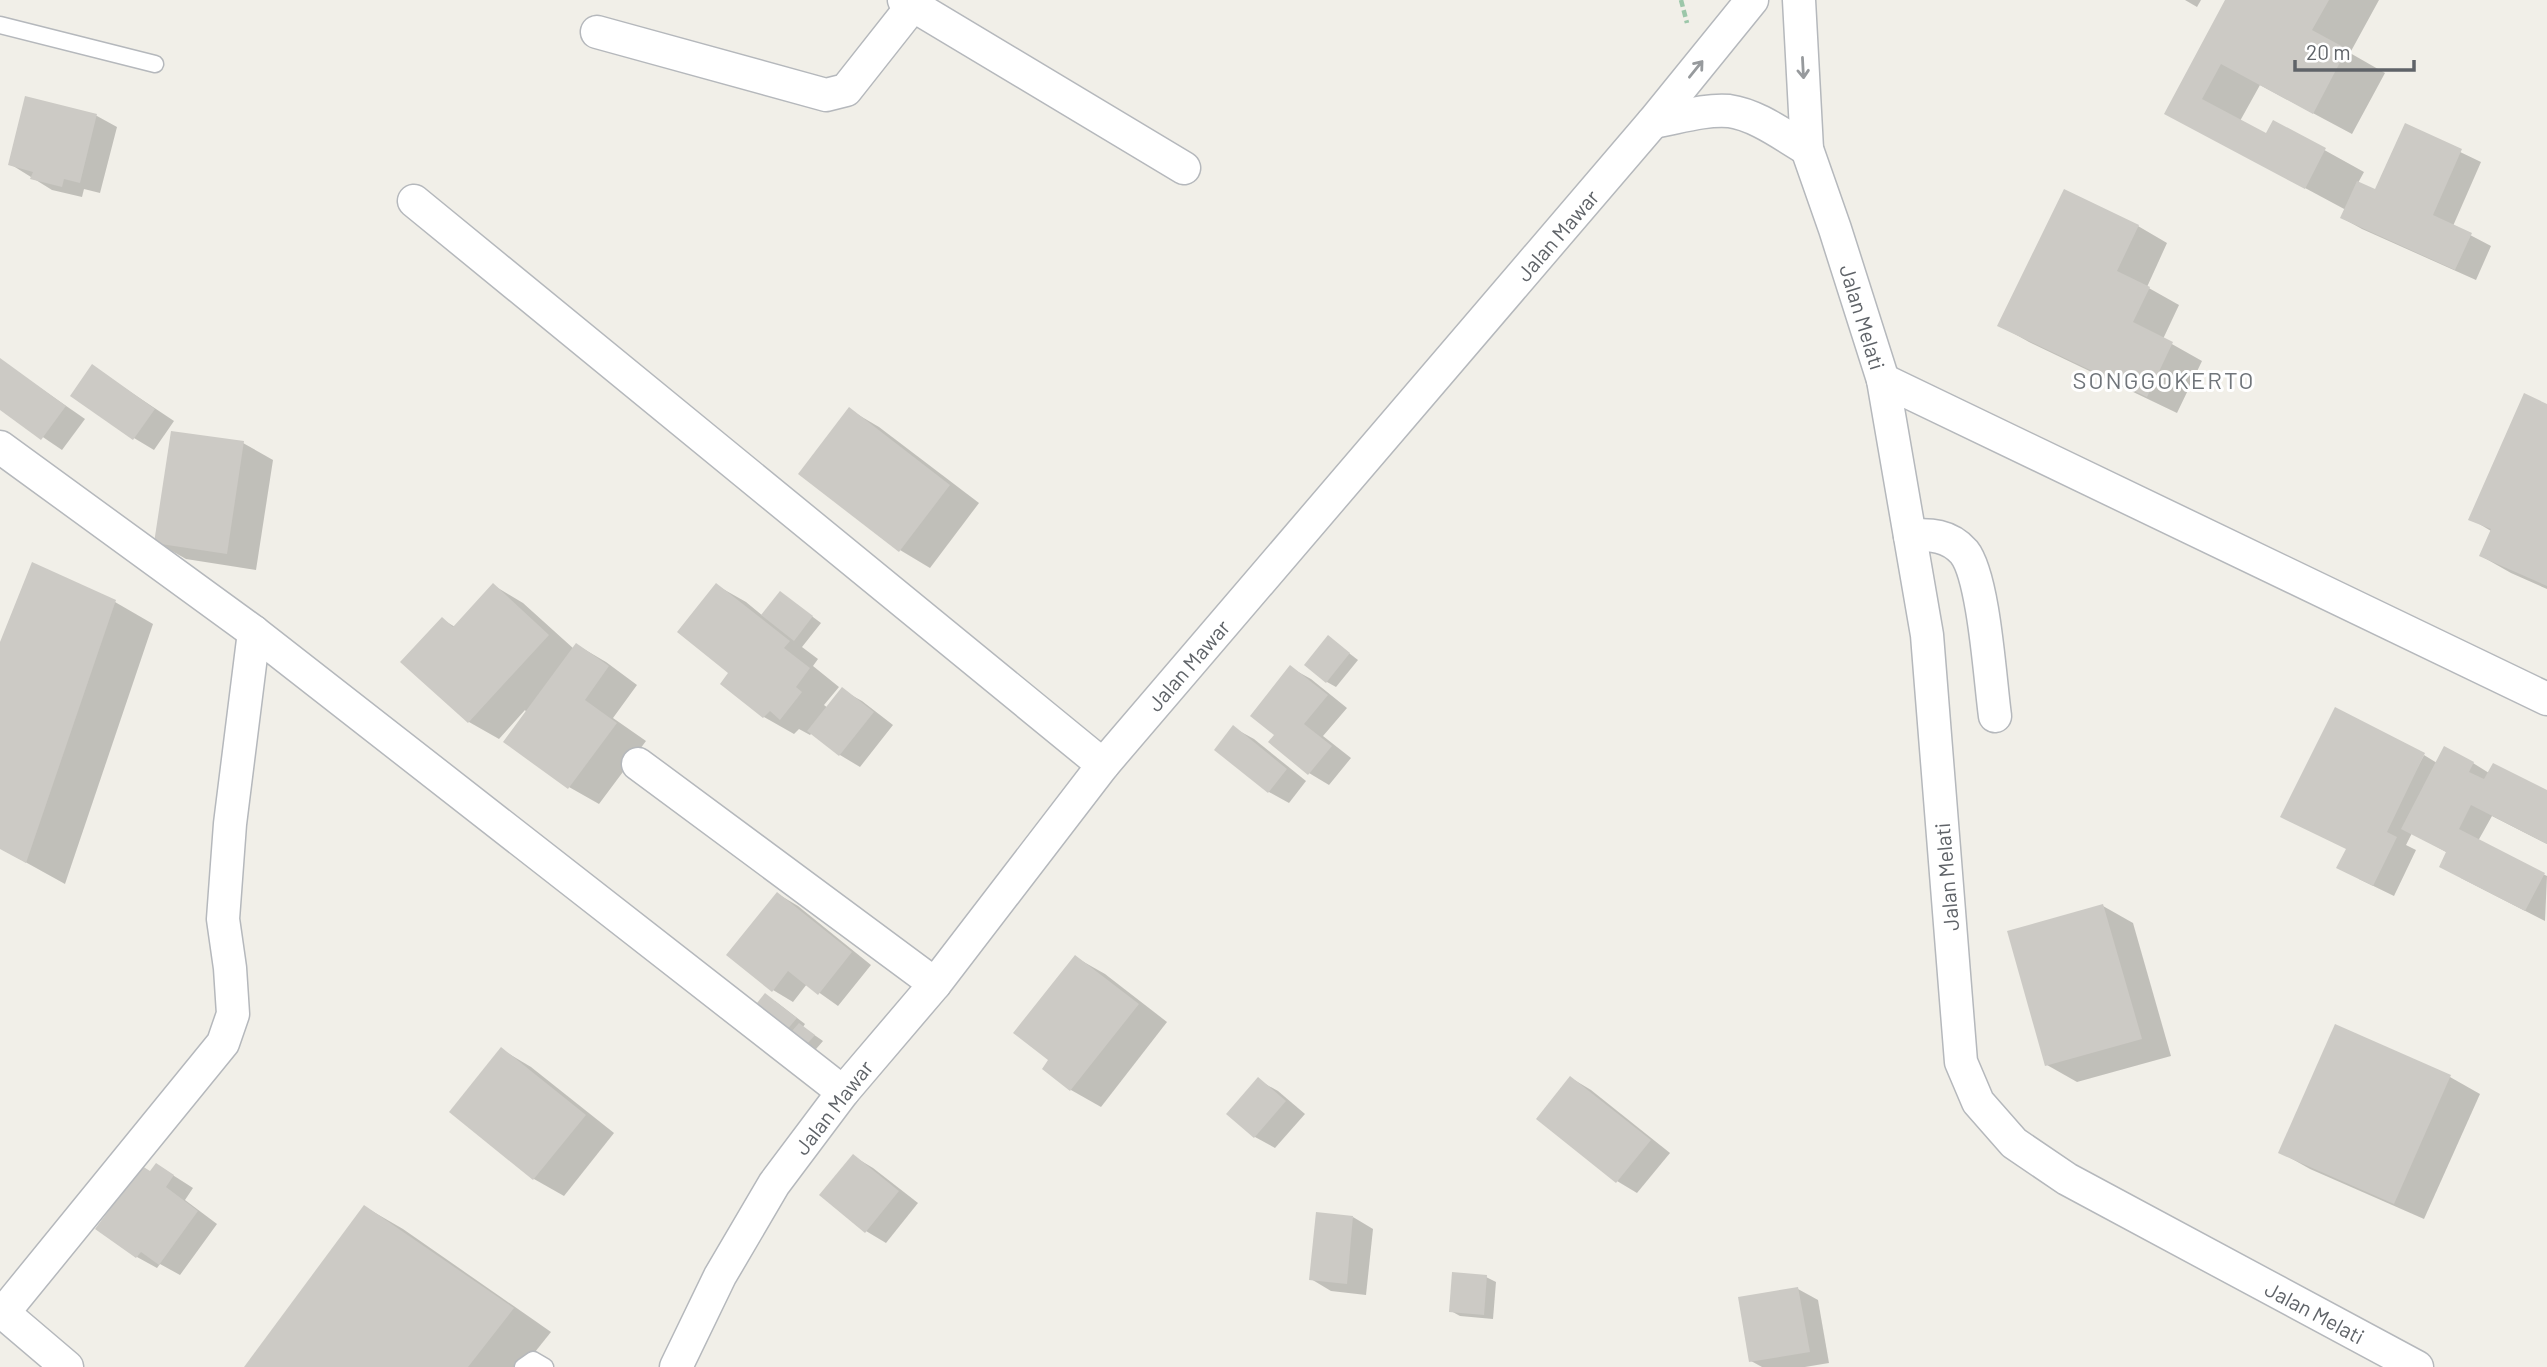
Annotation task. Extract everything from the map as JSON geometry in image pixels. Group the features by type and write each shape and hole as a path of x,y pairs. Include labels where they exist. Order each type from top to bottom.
{"street":[{"name":"Jalan Mawar","path":"676,1367 720,1276 774,1184 843,1092 935,984 1103,765 1653,122 1752,0"},
{"name":"Jalan Melati","path":"1799,0 1807,149 1883,380 1927,635 1961,1062 1978,1102 2014,1143 2067,1179 2417,1367"},
{"path":"597,32 826,95 846,90 911,2 1184,168"},
{"path":"1653,122 1729,111 1759,121 1807,149"},
{"path":"414,201 1103,765"},
{"path":"1883,380 2547,699"},
{"path":"0,447 254,632 843,1092"},
{"path":"1910,536 1929,534 1942,537 1962,550 1971,564 1980,598 1995,716"},
{"path":"67,1367 1,1313 223,1042 233,1014 223,919 230,824 254,632"},
{"path":"638,764 935,984"}],"lane":[{"path":"0,25 155,64"},
{"path":"523,1367 533,1360 545,1367"}],"building":[{"path":"2225,0 2329,0 2312,30 2347,49 2313,114 2221,64 2202,99 2266,133 2273,120 2326,148 2305,189 2164,114"},
{"path":"25,96 97,114 80,183 64,179 62,187 30,179 33,172 8,165"},
{"path":"2405,123 2462,149 2433,215 2472,233 2455,270 2340,218 2357,181 2375,189"},
{"path":"2064,189 2139,225 2117,271 2150,287 2133,322 2173,342 2147,397 1997,326"},
{"path":"0,358 66,406 41,440 0,410"},
{"path":"92,364 155,409 133,440 70,396"},
{"path":"2524,393 2547,404 2547,586 2479,556 2491,529 2468,520"},
{"path":"849,407 950,485 899,552 798,474"},
{"path":"171,431 244,441 227,554 154,543"},
{"path":"32,562 116,600 26,863 0,849 0,642"},
{"path":"493,583 549,635 468,723 400,662 442,617 453,627"},
{"path":"716,583 790,641 784,648 810,668 796,687 802,692 780,720 770,711 763,718 720,684 728,673 677,632"},
{"path":"780,591 813,616 794,641 761,615"},
{"path":"1328,635 1350,653 1326,683 1304,665"},
{"path":"576,643 609,666 585,700 617,723 568,789 503,742"},
{"path":"1290,665 1328,695 1304,724 1332,746 1308,775 1268,742 1274,735 1250,716"},
{"path":"842,687 874,712 839,756 807,731"},
{"path":"2335,707 2425,753 2387,832 2397,837 2373,886 2336,868 2346,849 2280,817"},
{"path":"1233,725 1287,769 1268,793 1214,750"},
{"path":"2444,746 2474,762 2469,772 2484,779 2493,763 2547,790 2547,844 2471,805 2459,829 2545,873 2525,911 2439,867 2446,852 2401,829"},
{"path":"777,892 852,952 818,995 788,971 772,992 726,955"},
{"path":"2103,904 2142,1039 2045,1066 2007,931"},
{"path":"1075,955 1139,1004 1070,1091 1042,1069 1048,1060 1013,1033"},
{"path":"765,993 797,1018 780,1038 749,1013"},
{"path":"799,1023 815,1035 800,1052 784,1040"},
{"path":"2335,1024 2451,1075 2394,1204 2278,1153"},
{"path":"501,1047 586,1115 533,1180 449,1112"},
{"path":"1570,1076 1651,1140 1616,1183 1536,1119"},
{"path":"1258,1077 1286,1101 1254,1138 1226,1114"},
{"path":"853,1154 899,1191 865,1233 819,1195"},
{"path":"156,1163 174,1175 166,1187 198,1211 159,1265 141,1252 136,1258 95,1229 142,1166 150,1171"},
{"path":"364,1205 514,1308 468,1367 244,1367"},
{"path":"1316,1212 1353,1216 1347,1284 1309,1280"},
{"path":"1452,1272 1487,1275 1484,1315 1449,1312"},
{"path":"1798,1287 1810,1352 1749,1362 1738,1297"}],"district":[{"name":"SONGGOKERTO","path":"2164,379"}]}
